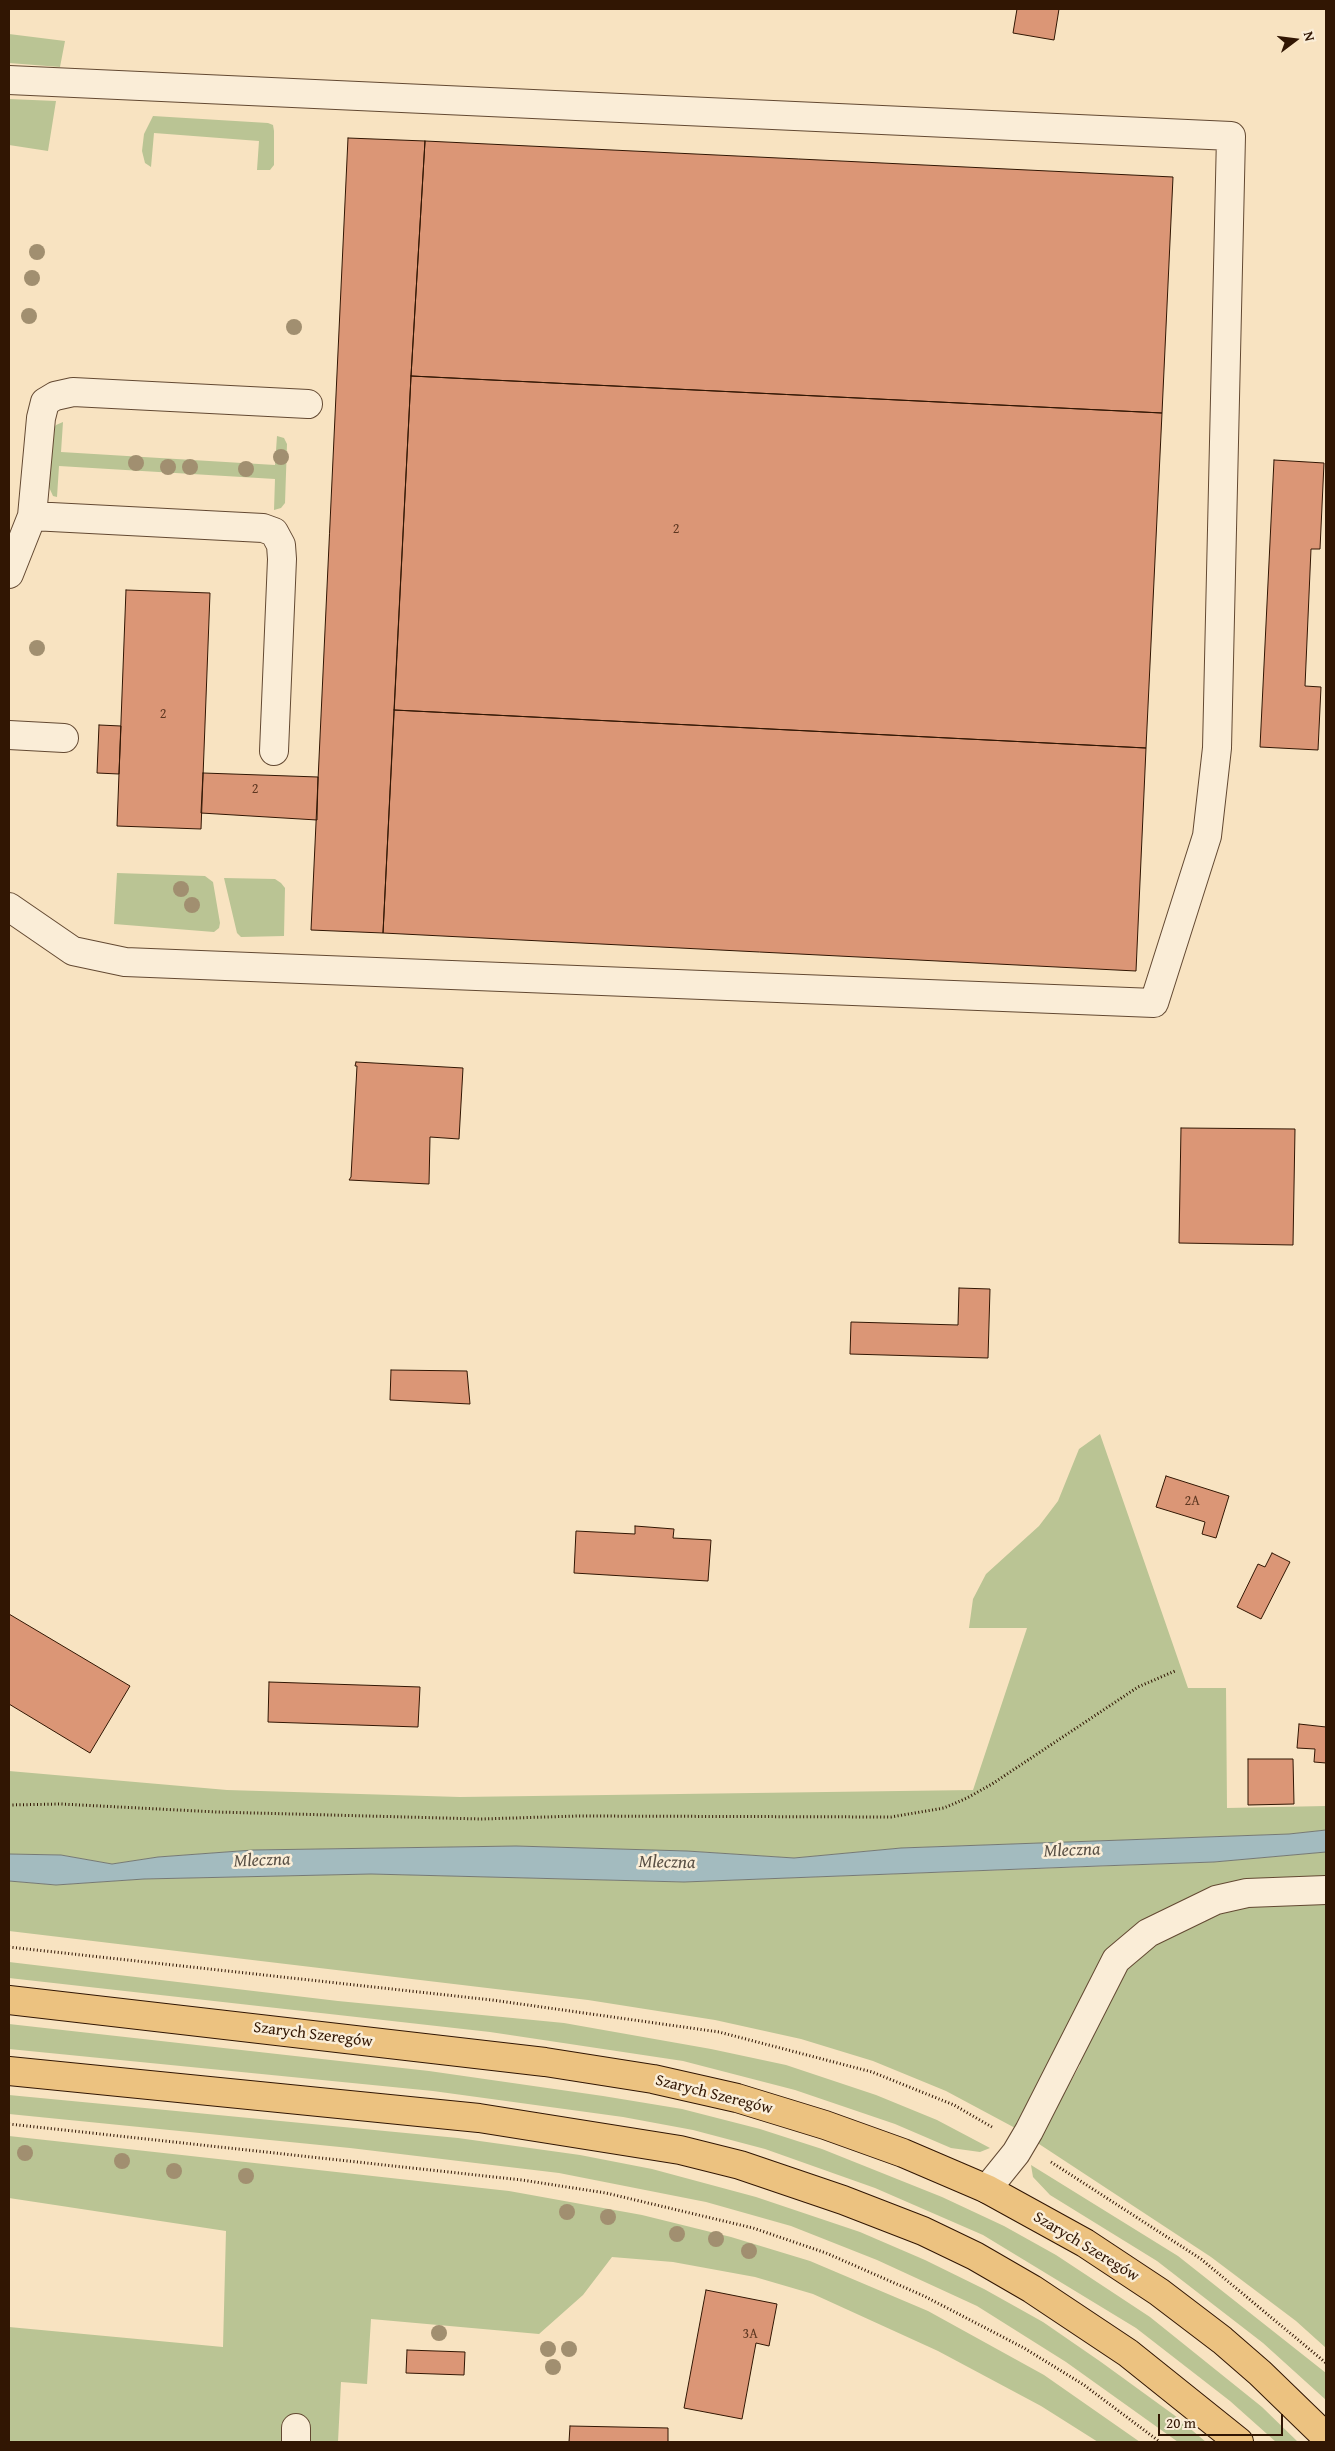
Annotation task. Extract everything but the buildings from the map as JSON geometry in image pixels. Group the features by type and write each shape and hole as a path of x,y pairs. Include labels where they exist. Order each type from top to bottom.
{"main road":[{"name":"Szarych Szeregów","path":"9,2000 545,2062 653,2079 737,2098 825,2125 902,2153 987,2189 1085,2242 1159,2292 1260,2373 1326,2436"},
{"path":"9,2071 480,2118 680,2150 740,2165 874,2212 923,2231 975,2256 1032,2289 1121,2348 1173,2387 1240,2442"}],"lane":[{"path":"9,80 1231,136 1217,748 1207,836 1154,1003 125,962 73,951 9,907"},
{"path":"9,574 32,516 41,418 45,402 55,396 73,392 308,404"},
{"path":"32,516 264,528 274,532 281,545 282,559 274,751"},
{"path":"9,734 64,738"},
{"path":"987,2189 1016,2153 1030,2131 1116,1960 1148,1933 1216,1900 1247,1893 1326,1890"}],"path":[{"path":"9,1805 61,1804 216,1812 481,1819 578,1816 891,1817 944,1808 967,1798 992,1784 1138,1687 1175,1671"},
{"path":"9,2124 522,2180 606,2193 754,2228 826,2253 924,2296 1024,2348 1084,2386 1160,2442"}],"green space":[{"path":"9,34 65,41 60,67 9,63"},
{"path":"9,99 56,101 48,151 9,145"},
{"path":"153,116 268,123 273,125 274,165 270,170 257,170 259,141 154,133 151,167 145,163 142,151 144,134"},
{"path":"63,422 61,452 275,465 277,436 284,438 287,444 285,503 281,508 274,510 275,479 59,466 57,497 53,496 48,485 53,430 56,425"},
{"path":"117,873 205,876 213,882 220,923 219,928 214,932 114,924"},
{"path":"224,878 275,879 281,883 285,888 284,936 241,937 237,933"},
{"path":"1100,1434 1188,1688 1226,1688 1227,1808 1326,1806 1326,1830 1289,1834 901,1848 794,1858 687,1851 516,1846 253,1850 158,1857 112,1864 61,1855 9,1854 9,1771 227,1790 460,1797 973,1790 1027,1628 969,1628 973,1599 986,1574 1039,1526 1058,1501 1079,1449"},
{"path":"1326,1852 1326,2348 1296,2321 1211,2257 1036,2142 1080,2065 1065,2038 1017,2129 946,2091 873,2061 801,2039 715,2020 588,2000 9,1931 9,1881 56,1885 144,1879 371,1874 684,1882 1214,1862"},
{"path":"9,1962 338,2001 564,2023 711,2049 786,2065 876,2095 937,2120 990,2148 980,2152 951,2148 895,2124 795,2090 683,2061 490,2032 9,1978"},
{"path":"9,2024 429,2071 603,2096 682,2109 760,2129 822,2149 942,2197 1004,2226 1056,2255 1150,2317 1262,2407 1298,2442 1276,2442 1230,2401 1136,2328 983,2235 875,2188 765,2149 693,2130 623,2117 433,2091 9,2049"},
{"path":"9,2095 458,2138 580,2155 652,2169 756,2197 860,2232 925,2260 984,2289 1043,2322 1174,2415 1206,2442 1178,2442 1066,2362 977,2306 877,2260 791,2226 706,2202 559,2173 350,2148 9,2114"},
{"path":"9,2136 509,2191 642,2215 731,2237 810,2261 928,2311 1044,2375 1140,2442 1098,2442 1041,2406 938,2351 813,2294 755,2277 673,2262 612,2257 583,2295 539,2334 371,2319 367,2384 341,2382 338,2442 310,2442 311,2429 288,2428 287,2442 9,2442 9,2327 223,2347 226,2231 9,2198"},
{"path":"1031,2165 1178,2256 1326,2373 1326,2400 1263,2343 1157,2261 1050,2195 1033,2177"}],"water":[{"name":"Mleczna","path":"1326,1830 1326,1852 1214,1862 684,1882 371,1874 144,1879 56,1885 9,1881 9,1854 61,1855 112,1864 158,1857 253,1850 516,1846 687,1851 794,1858 901,1848 1289,1834"}]}
